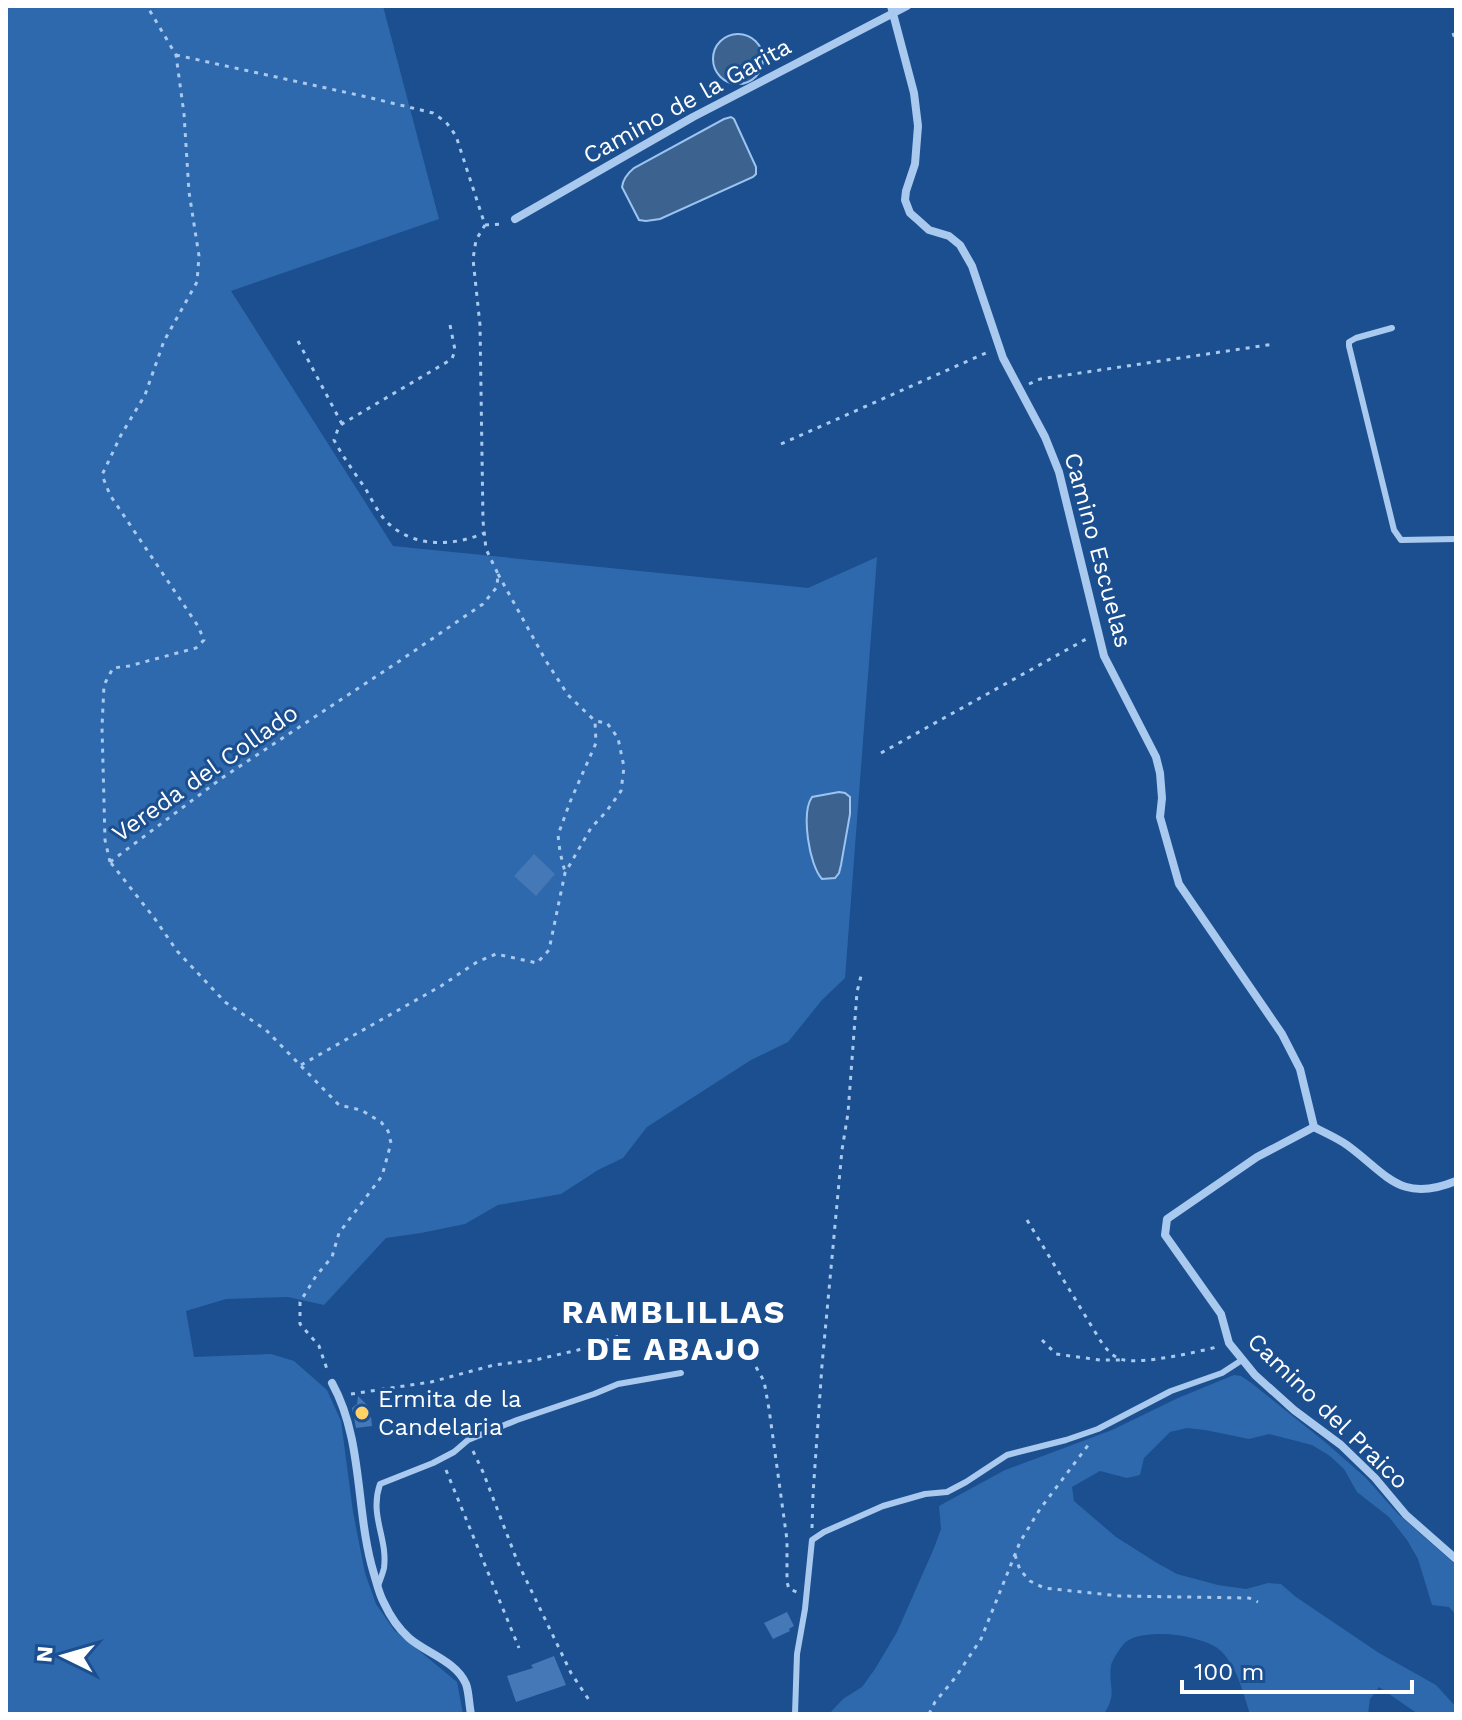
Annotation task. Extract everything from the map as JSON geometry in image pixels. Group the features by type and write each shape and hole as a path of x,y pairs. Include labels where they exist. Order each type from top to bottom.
{"street":[{"name":"Camino de la Garita","path":"515,219 693,117 893,10 907,6"},
{"name":"Camino Escuelas","path":"893,10 914,93 918,126 915,164 905,200 910,213 929,230 949,236 960,245 972,266 1003,358 1045,437 1059,472 1104,656 1156,757 1162,798 1160,817 1179,884 1282,1034 1300,1069 1314,1127"},
{"path":"1314,1127 1345,1144 1392,1183 1408,1189 1424,1189 1456,1181"},
{"name":"Camino del Praico","path":"1314,1127 1257,1157 1167,1219 1165,1235 1221,1314 1229,1343 1255,1375 1294,1410 1341,1445 1375,1478 1406,1515 1456,1559"},
{"path":"332,1383 348,1422 361,1513 382,1601 409,1638 459,1674 466,1685 471,1714"}],"lane":[{"path":"1392,328 1356,338 1349,342 1349,346 1394,530 1401,540 1456,539"},
{"path":"795,1714 797,1654 812,1540 883,1506 925,1494 947,1492 1007,1455 1098,1429 1171,1391 1222,1373 1242,1360"},
{"path":"378,1586 384,1567 375,1498 380,1484 441,1459 468,1440 517,1420 618,1384 681,1373"}],"path":[{"path":"110,862 105,840 103,794 104,685 113,668 196,648 204,640 198,626 110,495 102,475 145,395 164,341 197,282 199,256 189,192 176,55 147,6"},
{"path":"1453,33 1456,42"},
{"path":"176,55 433,113 446,122 456,136 485,225 476,240 473,259 480,325 486,549 546,661 568,695 595,721 607,723 618,738 624,767 621,791 591,828 565,873 549,950 537,963 496,954 477,962 441,986 301,1065"},
{"path":"485,225 505,224 515,219"},
{"path":"450,325 455,350 452,359 342,424 334,440 384,519 397,530 415,540 432,543 460,542 484,533"},
{"path":"298,341 342,424"},
{"path":"1020,391 1040,379 1274,344"},
{"path":"781,444 999,347"},
{"name":"Vereda del Collado","path":"332,1383 319,1346 300,1324 300,1302 332,1257 339,1233 382,1176 391,1143 388,1131 381,1122 361,1110 339,1105 266,1030 225,1002 177,951 110,862 222,778 483,604 497,587 498,574"},
{"path":"881,753 1099,633"},
{"path":"565,873 558,835 596,743 595,721"},
{"path":"812,1540 822,1365 861,976"},
{"path":"1027,1220 1100,1340 1108,1351 1123,1360"},
{"path":"339,1397 431,1382 494,1365 535,1360 619,1336"},
{"path":"1042,1340 1056,1354 1100,1360 1195,1353 1229,1343"},
{"path":"756,1367 764,1381 771,1424 787,1540 787,1582 789,1589 797,1592 806,1585"},
{"path":"929,1714 981,1639 1020,1542 1098,1429"},
{"path":"468,1440 518,1563 571,1673 589,1700"},
{"path":"441,1459 519,1648"},
{"path":"1015,1555 1020,1570 1030,1581 1044,1588 1120,1596 1249,1598 1258,1602"}],"shaded area":[{"path":"6,6 383,6 439,219 231,291 393,546 808,588 877,557 845,978 822,1000 788,1042 751,1060 647,1127 623,1158 561,1194 498,1205 465,1224 386,1238 324,1305 288,1297 226,1299 186,1311 194,1357 271,1354 294,1361 327,1390 341,1421 353,1512 365,1573 376,1604 394,1630 457,1682 463,1714 6,1714"},
{"path":"738,34 756,41 763,59 756,77 738,84 720,77 713,59 720,41"},
{"path":"731,117 756,167 756,174 660,219 639,220 622,187 630,172"},
{"path":"839,792 850,797 841,865 835,878 822,879 813,863 807,815 812,797"},
{"path":"1234,1375 1250,1382 1325,1442 1366,1478 1398,1514 1456,1565 1456,1615 1449,1607 1432,1605 1418,1559 1389,1517 1357,1492 1344,1469 1312,1445 1269,1434 1249,1439 1187,1428 1170,1432 1144,1458 1140,1475 1127,1478 1100,1471 1072,1487 1074,1501 1116,1537 1177,1574 1246,1589 1268,1583 1281,1584 1379,1653 1436,1685 1456,1707 1456,1714 1418,1714 1379,1687 1370,1699 1368,1714 1250,1714 1236,1673 1222,1652 1188,1637 1157,1634 1131,1639 1118,1652 1111,1666 1112,1695 1104,1714 829,1714 843,1699 862,1687 897,1632 941,1529 939,1506 1005,1470 1112,1430"}],"building":[{"path":"534,854 555,874 536,896 514,876"},
{"name":"Ermita de la Candelaria","path":"358,1396 370,1408 372,1426 356,1428 352,1408 357,1404"},
{"path":"787,1612 794,1626 773,1639 764,1623"},
{"path":"554,1656 566,1685 516,1702 507,1676 533,1668 531,1665"}],"place":[{"name":"Ermita de la Candelaria","path":"362,1413"}],"district":[{"name":"RAMBLILLAS DE ABAJO","path":"674,1330"}]}
